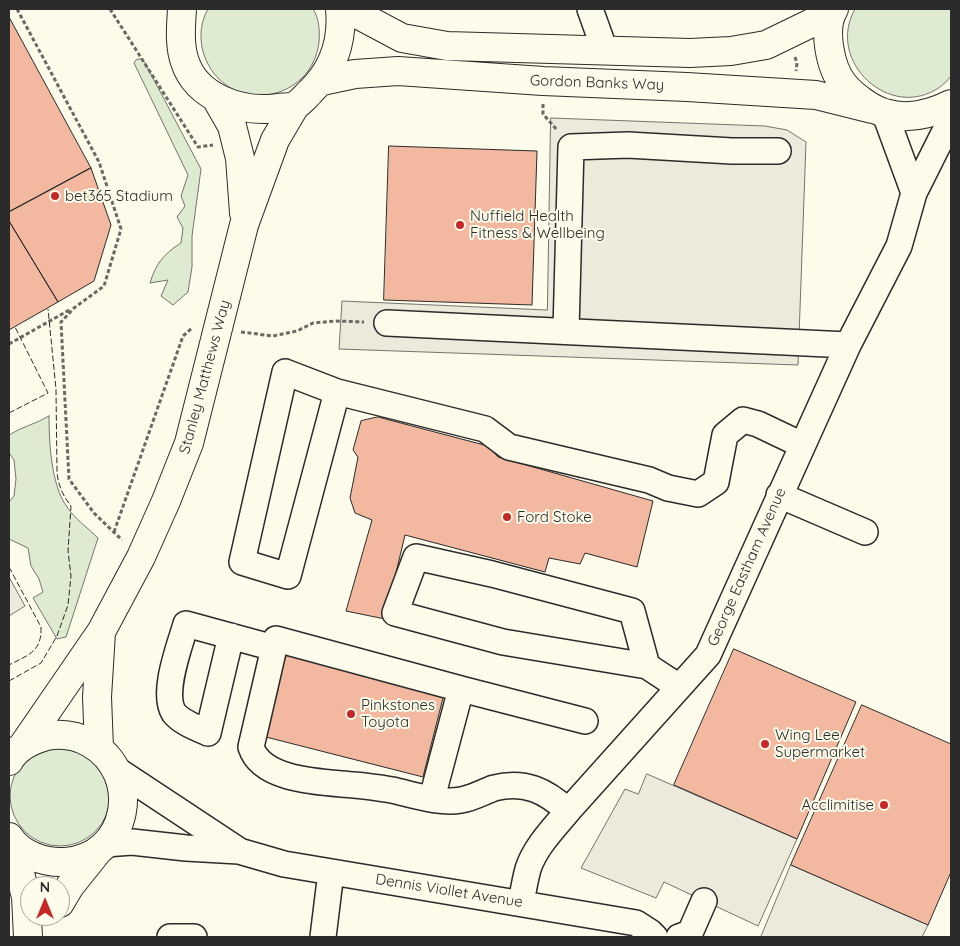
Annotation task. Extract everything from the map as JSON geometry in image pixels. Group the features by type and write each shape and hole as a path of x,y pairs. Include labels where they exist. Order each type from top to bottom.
{"main road":[{"path":"182,9 181,46 185,63 192,76 202,87 216,98 238,106 255,109 295,106"},
{"name":"Stanley Matthews Way","path":"13,755 101,632 140,557 166,501 190,443 244,225 275,140 295,106 322,80 332,64 338,47 341,20 340,9"},
{"path":"349,9 355,14 402,38 447,46 690,52 731,51 766,45 833,11"},
{"path":"833,11 828,35 830,57 843,85 879,111"},
{"name":"Gordon Banks Way","path":"322,80 355,74 398,71 543,81 816,94 879,111 912,117 938,110 951,104"},
{"name":"Stanley Matthews Way","path":"216,98 232,126 240,158 244,225"},
{"name":"Stanley Matthews Way","path":"99,748 97,697 101,632"},
{"path":"13,755 38,738 58,734 81,738 99,748 117,770 124,802 117,828 70,886"},
{"path":"10,839 21,850 37,859 55,863 72,862 85,858 102,847"},
{"path":"10,839 26,897 28,937"},
{"path":"33,937 42,926"}],"street":[{"path":"590,9 605,51"},
{"path":"879,111 914,192"},
{"name":"George Eastham Avenue","path":"521,903 528,868 534,854 568,811 708,655 848,345 898,246 914,192 951,119"},
{"path":"566,330 571,147 628,145 723,150 778,150"},
{"path":"387,323 566,330 848,345"},
{"path":"337,392 288,576 242,562 285,372 337,392 485,429 509,447 649,480 668,488 698,494 716,482 725,435 743,420 758,424 802,445"},
{"path":"779,495 865,532"},
{"path":"648,666 632,611 492,574 416,557 395,613 503,642 648,666 679,687"},
{"path":"231,636 274,648"},
{"path":"568,811 542,791 522,786 509,785 461,800 446,800 392,790 303,780 271,769 260,762 254,754 252,747 276,640 585,721"},
{"path":"432,798 461,689"},
{"name":"Dennis Viollet Avenue","path":"117,770 239,851"},
{"name":"Dennis Viollet Avenue","path":"102,847 132,842 239,851 284,864 636,923 655,937"},
{"path":"324,937 331,872"},
{"path":"689,936 704,901"},
{"path":"170,937 194,937"}],"path":[{"path":"9,344 74,308 104,286 121,229 99,162 17,9"},
{"path":"788,33 797,63 795,93"},
{"path":"543,81 542,114 571,147"},
{"path":"74,308 61,322 68,479 94,513 140,557"},
{"path":"114,532 183,336 197,324 273,336 297,331 313,323 336,321 387,323"}],"green space":[{"path":"208,9 313,9 318,20 319,42 313,62 302,78 287,89 269,94 251,95 233,89 218,78 204,54 201,34 203,21"},
{"path":"855,9 951,9 951,76 940,87 921,96 901,97 883,91 868,81 856,66 849,48 848,29"},
{"path":"141,59 145,63 201,169 192,236 192,267 188,292 173,305 161,296 168,280 150,283 161,260 181,243 183,228 177,217 185,206 181,196 188,175 134,63 136,60"},
{"path":"49,416 52,463 57,487 74,516 98,538 66,637 57,639 33,598 43,592 39,579 31,566 28,548 9,539 9,502 14,496 16,479 14,460 9,453 9,435"},
{"path":"60,746 70,747 88,754 102,768 109,786 109,806 102,824 88,838 70,845 60,846 50,845 32,838 18,824 11,806 10,796 11,786 18,768 32,754 50,747"}],"shaded area":[{"path":"551,118 765,126 787,130 806,142 798,365 339,349 342,301 547,310"},
{"path":"9,577 25,606 9,616"},
{"path":"647,774 797,839 758,926 664,882 656,898 581,868 625,789 638,794"},
{"path":"791,865 928,925 922,937 761,937"}],"building":[{"path":"9,17 91,168 9,212"},
{"name":"Nuffield Health Fitness & Wellbeing","path":"389,146 537,151 532,305 384,300"},
{"path":"91,168 111,225 94,281 58,302 9,221 9,212"},
{"path":"9,221 58,302 9,330"},
{"name":"Ford Stoke","path":"378,417 488,446 498,457 653,501 637,567 585,553 580,564 549,558 545,572 405,535 385,619 346,611 372,520 355,513 350,498 358,457 353,450 361,421"},
{"name":"Wing Lee Supermarket","path":"734,649 856,702 797,839 674,785"},
{"name":"Pinkstones Toyota","path":"280,652 444,694 423,777 258,735"},
{"name":"Acclimitise","path":"862,705 951,744 951,872 928,925 791,865"}],"fence":[{"path":"9,681 41,663 57,636 68,605 71,576 68,551 71,506 58,481 56,389 48,309"},
{"path":"9,413 48,393 15,327"},
{"path":"9,567 41,627 39,642 32,652 9,665"}],"place":[{"name":"bet365 Stadium","path":"55,196"},
{"name":"Nuffield Health Fitness & Wellbeing","path":"460,225"},
{"name":"Ford Stoke","path":"507,517"},
{"name":"Pinkstones Toyota","path":"351,714"},
{"name":"Wing Lee Supermarket","path":"765,744"},
{"name":"Acclimitise","path":"884,805"}]}
